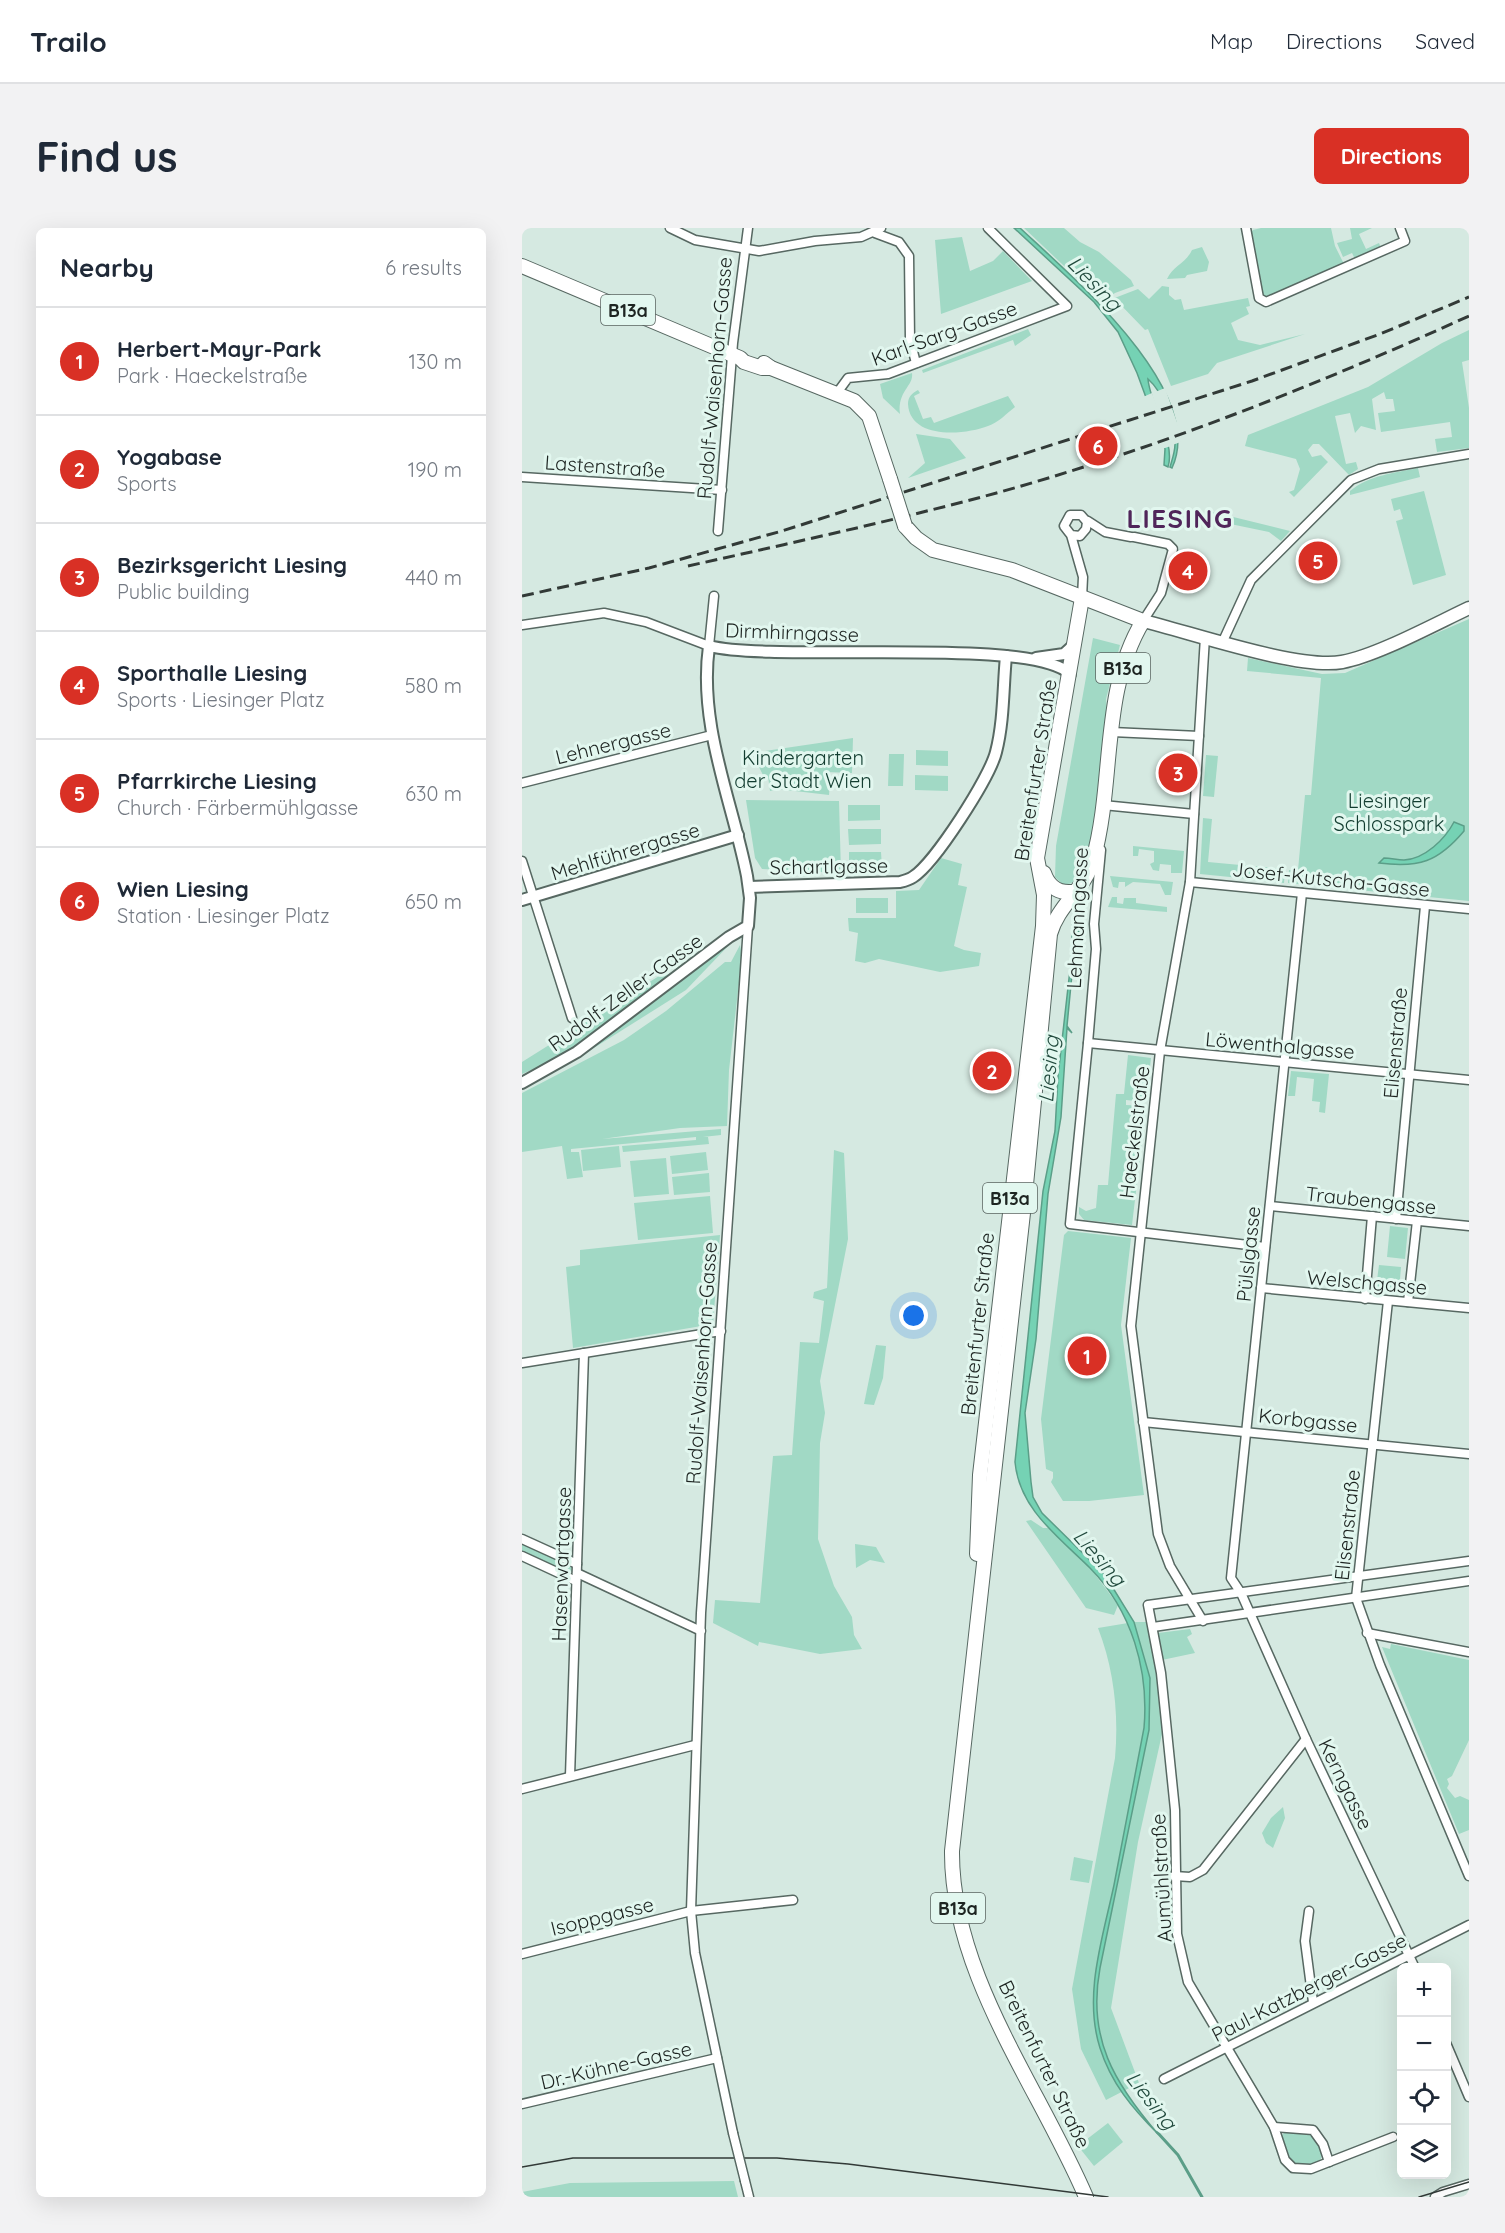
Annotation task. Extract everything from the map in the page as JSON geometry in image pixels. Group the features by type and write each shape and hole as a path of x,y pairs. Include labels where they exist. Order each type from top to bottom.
{"main road":[{"name":"B13a","path":"522,266 737,356 763,362 771,368 837,393 875,433 905,526 916,538 933,550 1012,570 1143,621"},
{"name":"Breitenfurter Straße","path":"1082,598 1037,866 1044,895 1043,926 991,1436 979,1592 954,1821 952,1862 956,1900 972,1959 1002,2031 1059,2136 1086,2197"},
{"path":"1143,621 1313,662 1343,662 1469,608"},
{"name":"Lehmanngasse","path":"1101,823 1112,732 1127,652 1143,621"},
{"name":"B13a","path":"1077,891 1089,875 1101,823"},
{"path":"1040,841 1042,866 1047,881 1059,891 1077,891"},
{"name":"Breitenfurter Straße","path":"991,1436 1024,1195 1050,934 1056,918 1077,891"}],"street":[{"path":"670,228 695,240 759,251 815,241 839,241 878,230 899,242 909,256 910,340 916,363"},
{"name":"Rudolf-Waisenhorn-Gasse","path":"718,531 737,356 744,250 748,228"},
{"name":"Karl-Sarg-Gasse","path":"837,393 848,378 882,376 1067,306 988,228"},
{"path":"1245,229 1259,298 1266,302 1405,242 1400,228"},
{"path":"522,266 522,274"},
{"path":"1223,641 1251,580 1351,480 1379,469 1469,454"},
{"name":"Lastenstraße","path":"522,477 722,490"},
{"path":"1088,522 1105,532 1168,544 1173,547 1161,593 1143,621"},
{"path":"1071,536 1083,577 1082,598"},
{"name":"Rudolf-Waisenhorn-Gasse","path":"714,596 705,682 712,735 749,887 701,1631 695,1745 691,1911 695,1953 748,2197"},
{"name":"Dirmhirngasse","path":"522,625 604,613 646,622 709,646 1006,656 1032,659"},
{"name":"Haeckelstraße","path":"1203,1621 1189,1601 1158,1534 1131,1326 1160,1051 1190,882 1205,637"},
{"path":"1032,659 1064,654 1074,645"},
{"name":"Schartlgasse","path":"749,887 883,884 913,877 926,866 969,806 992,767 1000,735 1006,656"},
{"path":"1032,659 1062,667 1070,674"},
{"path":"1112,732 1199,736"},
{"name":"Lehnergasse","path":"522,783 712,735"},
{"path":"1103,805 1194,814"},
{"name":"Lehmanngasse","path":"1101,823 1094,924 1096,949 1070,1224 1140,1232"},
{"name":"Mehlführergasse","path":"522,900 738,835"},
{"path":"522,861 572,1018"},
{"name":"Josef-Kutscha-Gasse","path":"1190,882 1469,909"},
{"name":"Pülslgasse","path":"1250,1614 1232,1578 1302,892"},
{"name":"Elisenstraße","path":"1396,1219 1425,906"},
{"name":"Rudolf-Zeller-Gasse","path":"522,1083 578,1052 729,937 748,926"},
{"name":"Löwenthalgasse","path":"1088,1043 1469,1080"},
{"name":"Traubengasse","path":"1270,1206 1469,1226"},
{"path":"1365,1299 1372,1216"},
{"path":"1408,1302 1416,1221"},
{"path":"1140,1232 1265,1247"},
{"name":"Welschgasse","path":"1261,1288 1469,1308"},
{"name":"Elisenstraße","path":"1388,1301 1356,1598 1367,1633 1469,1876"},
{"path":"522,1363 721,1331"},
{"name":"Hasenwartgasse","path":"570,1776 584,1353"},
{"name":"Korbgasse","path":"1143,1422 1247,1430 1469,1454"},
{"path":"522,1539 577,1564"},
{"path":"522,1556 577,1577 701,1631"},
{"path":"1189,1601 1469,1561"},
{"path":"1153,1627 1469,1581"},
{"name":"Aumühlstraße","path":"1189,1601 1148,1605 1153,1627 1175,1809 1174,1876 1177,1934 1188,1982 1274,2127 1285,2160 1293,2168 1304,2170 1392,2137"},
{"name":"Kerngasse","path":"1250,1614 1306,1739 1413,1963"},
{"path":"1367,1633 1469,1652"},
{"path":"1174,1876 1190,1877 1203,1870 1306,1739"},
{"path":"522,1789 695,1745"},
{"name":"Isoppgasse","path":"522,1954 691,1911 793,1900"},
{"path":"1310,1911 1305,1941 1312,2002"},
{"name":"Paul-Katzberger-Gasse","path":"1164,2079 1312,2002 1469,1925"},
{"path":"1451,2055 1469,2097"},
{"name":"Dr.-Kühne-Gasse","path":"522,2104 717,2058"},
{"path":"1274,2127 1313,2130 1323,2144 1329,2162"},
{"path":"1435,2197 1443,2192 1469,2184"}],"green space":[{"path":"1024,228 1064,228 1080,242 1099,252 1131,280 1134,286 1115,293 1102,302"},
{"path":"1261,228 1331,228 1335,246 1344,264 1268,298 1263,295 1249,234"},
{"path":"1350,228 1372,228 1359,234 1366,249 1379,243 1381,248 1355,259 1352,253 1343,257 1337,243 1352,239"},
{"path":"962,237 970,271 993,261 1003,251 1032,281 941,314 935,240"},
{"path":"1202,247 1209,262 1207,271 1187,275 1185,278 1167,279 1192,250"},
{"path":"1162,286 1169,287 1169,295 1175,300 1181,299 1184,310 1248,298 1250,306 1246,307 1249,314 1231,323 1238,340 1260,345 1305,334 1217,363 1208,374 1171,386 1148,329 1145,330 1116,300 1112,299 1138,289 1149,299"},
{"path":"1028,329 1031,335 1015,346 1013,340 923,373 922,370"},
{"path":"1469,330 1469,360 1462,362 1469,408 1469,448 1437,452 1435,439 1452,437 1450,422 1381,432 1378,413 1395,411 1393,399 1386,399 1384,392 1372,399 1376,430 1361,426 1355,433 1350,413 1335,416 1346,464 1356,462 1358,469 1349,475 1319,444 1313,444 1308,450 1312,457 1321,455 1328,462 1294,497 1289,492 1294,490 1300,469 1296,459 1245,446 1248,435 1368,387 1442,343"},
{"path":"912,373 911,382 901,400 900,414 883,398 880,384"},
{"path":"918,390 920,393 914,396 923,419 931,417 934,423 1008,396 1015,407 992,425 966,431 940,432 918,424 911,416 909,399"},
{"path":"916,434 950,439 966,458 908,478 925,463"},
{"path":"1418,468 1420,477 1350,495 1350,491 1366,481"},
{"path":"1424,491 1446,575 1413,585 1396,521 1403,519 1400,509 1394,511 1391,499"},
{"path":"1213,512 1290,531 1281,541 1269,532 1211,520"},
{"name":"Liesinger Schlosspark","path":"1469,619 1469,901 1288,883 1289,870 1298,870 1305,795 1311,795 1321,678 1247,671 1248,658 1322,674 1345,673"},
{"path":"1093,638 1120,645 1106,699 1107,709 1090,854 1079,880 1064,886 1055,877 1056,846"},
{"name":"Kindergarten der Stadt Wien","path":"853,738 852,773 826,772 825,781 830,782 829,795 778,789 770,791 768,776 763,775 757,763 769,760 765,751"},
{"path":"916,750 948,751 948,766 916,765"},
{"path":"889,754 904,754 903,786 888,786"},
{"path":"1206,755 1218,756 1214,797 1203,796"},
{"path":"915,775 948,776 948,791 915,790"},
{"path":"746,800 839,801 841,873 762,869 755,858"},
{"path":"848,805 880,805 880,820 848,821"},
{"path":"1203,818 1212,819 1208,862 1251,866 1250,879 1200,874"},
{"path":"848,829 881,829 881,844 849,845"},
{"path":"1133,846 1184,851 1182,873 1171,873 1171,865 1160,864 1159,871 1153,870 1150,864 1154,862 1154,851 1139,849 1138,856 1133,856"},
{"path":"849,852 881,852 882,867 849,868"},
{"path":"941,858 962,864 958,885 967,887 954,946 981,953 979,966 940,972 879,959 865,963 855,961 858,933 849,931 848,918 896,918 896,891 919,890"},
{"path":"1256,866 1285,869 1284,883 1254,880"},
{"path":"1110,876 1173,882 1171,895 1165,895 1160,884 1133,882 1125,887 1125,882 1119,882 1118,888 1113,887"},
{"path":"1112,897 1117,897 1117,903 1123,904 1124,898 1136,898 1136,903 1167,907 1167,912 1108,907"},
{"path":"856,898 888,898 888,913 856,913"},
{"path":"730,944 686,990 569,1062"},
{"path":"740,945 742,956 729,1070 727,1126 680,1128 602,1139 721,1129 721,1135 703,1137 708,1137 709,1144 623,1152 622,1146 696,1140 696,1137 571,1149 571,1152 579,1152 583,1177 567,1179 562,1146 522,1152 522,1093 624,1040 666,1011 725,962 731,962"},
{"path":"667,971 669,977 583,1042 541,1069 538,1067 522,1074 522,1062"},
{"path":"1128,1055 1151,1058 1146,1102 1126,1100 1126,1105 1146,1106 1132,1225 1084,1220 1079,1214 1079,1207 1086,1211 1096,1208 1098,1185 1108,1185 1116,1094 1124,1094"},
{"path":"1291,1071 1329,1074 1325,1113 1319,1112 1320,1102 1312,1101 1314,1079 1297,1077 1295,1096 1288,1096"},
{"path":"619,1146 621,1167 583,1171 581,1150"},
{"path":"834,1150 844,1153 848,1239 820,1381 825,1413 820,1443 818,1539 834,1586 852,1617 854,1635 862,1649 820,1654 759,1642 758,1646 713,1623 715,1600 760,1603 773,1456 792,1455 800,1342 819,1343 824,1301 813,1298 814,1292 827,1288"},
{"path":"706,1152 708,1170 672,1174 670,1156"},
{"path":"666,1158 669,1194 634,1197 630,1161"},
{"path":"709,1173 710,1192 674,1195 672,1177"},
{"path":"710,1196 713,1233 638,1240 634,1203"},
{"path":"1390,1226 1408,1228 1405,1259 1387,1257"},
{"path":"1068,1231 1131,1238 1121,1325 1144,1495 1089,1501 1063,1501 1051,1482 1053,1472 1046,1469 1041,1419 1064,1235"},
{"path":"720,1235 713,1324 573,1348 566,1267 580,1265 580,1250"},
{"path":"1379,1265 1401,1267 1399,1291 1376,1288"},
{"path":"876,1345 886,1346 883,1378 874,1405 864,1404"},
{"path":"1031,1520 1043,1528 1048,1528 1091,1569 1118,1605 1114,1615 1086,1608 1026,1521"},
{"path":"522,1543 571,1566 572,1571 569,1574 522,1553"},
{"path":"855,1544 876,1547 885,1563 870,1560 856,1568"},
{"path":"1134,1622 1152,1622 1162,1734 1138,1842 1111,2008 1139,2083 1106,2100 1081,2049 1072,1989 1115,1758 1114,1692 1108,1659 1098,1628"},
{"path":"1190,1629 1192,1634 1187,1637 1195,1653 1162,1660 1158,1633"},
{"path":"1391,1644 1469,1660 1469,1740 1452,1776 1447,1779 1449,1784 1447,1788 1455,1798 1460,1796 1469,1800 1469,1830 1459,1834 1382,1647 1390,1649"},
{"path":"1283,1807 1285,1818 1273,1848 1266,1843 1262,1833 1271,1818"},
{"path":"1074,1857 1093,1861 1089,1883 1070,1880"},
{"path":"1108,2123 1123,2142 1094,2166 1078,2146"},
{"path":"1286,2131 1304,2131 1314,2137 1322,2153 1320,2161 1306,2166 1291,2162 1282,2135"},
{"path":"734,2181 738,2197 522,2197 522,2192 570,2183"}],"shaded area":[{"path":"1014,228 1020,228 1100,304 1153,371 1170,405 1178,438 1172,468 1170,467 1175,444 1173,427 1159,392 1148,379 1169,447 1168,467 1164,465 1165,449 1137,373 1118,332 1094,302"},
{"path":"1454,822 1464,826 1464,831 1436,856 1417,863 1379,863 1384,858 1412,859 1427,852 1440,841"},
{"name":"Liesing","path":"1072,925 1075,925 1075,939 1078,926 1080,926 1074,953 1067,1026 1072,1033 1067,1028 1061,1117 1048,1194 1036,1339 1025,1413 1033,1497 1042,1513 1105,1575 1134,1622 1150,1678 1149,1730 1100,1968 1097,2016 1101,2038 1117,2078 1158,2134 1131,2105 1110,2073 1100,2048 1093,2007 1096,1966 1144,1728 1144,1685 1140,1663 1135,1642 1117,1603 1090,1568 1042,1521 1032,1508 1018,1479 1015,1462 1043,1191 1055,1131 1058,1076 1072,952"}],"pier":[{"path":"1165,388 1180,431 1181,442 1172,445 1170,427 1155,392"},
{"path":"1152,393 1171,443 1171,446 1162,449 1143,397"}],"waterway":[{"name":"Liesing","path":"1157,2132 1178,2155 1202,2197"}],"tram line":[{"path":"522,2167 573,2158 777,2158 848,2164 1108,2197"},
{"path":"1419,2197 1469,2182"}],"railway":[{"path":"522,596 649,568 782,531 1252,381 1380,334 1469,297"},
{"path":"688,566 931,510 1069,472 1272,400 1469,316"}],"place":[{"name":"Wien Liesing","path":"1098,446"},
{"name":"Pfarrkirche Liesing","path":"1318,561"},
{"name":"Sporthalle Liesing","path":"1188,571"},
{"name":"Bezirksgericht Liesing","path":"1178,773"},
{"name":"Yogabase","path":"992,1071"},
{"name":"Herbert-Mayr-Park","path":"1087,1356"}],"district":[{"name":"LIESING","path":"1180,518"}]}
